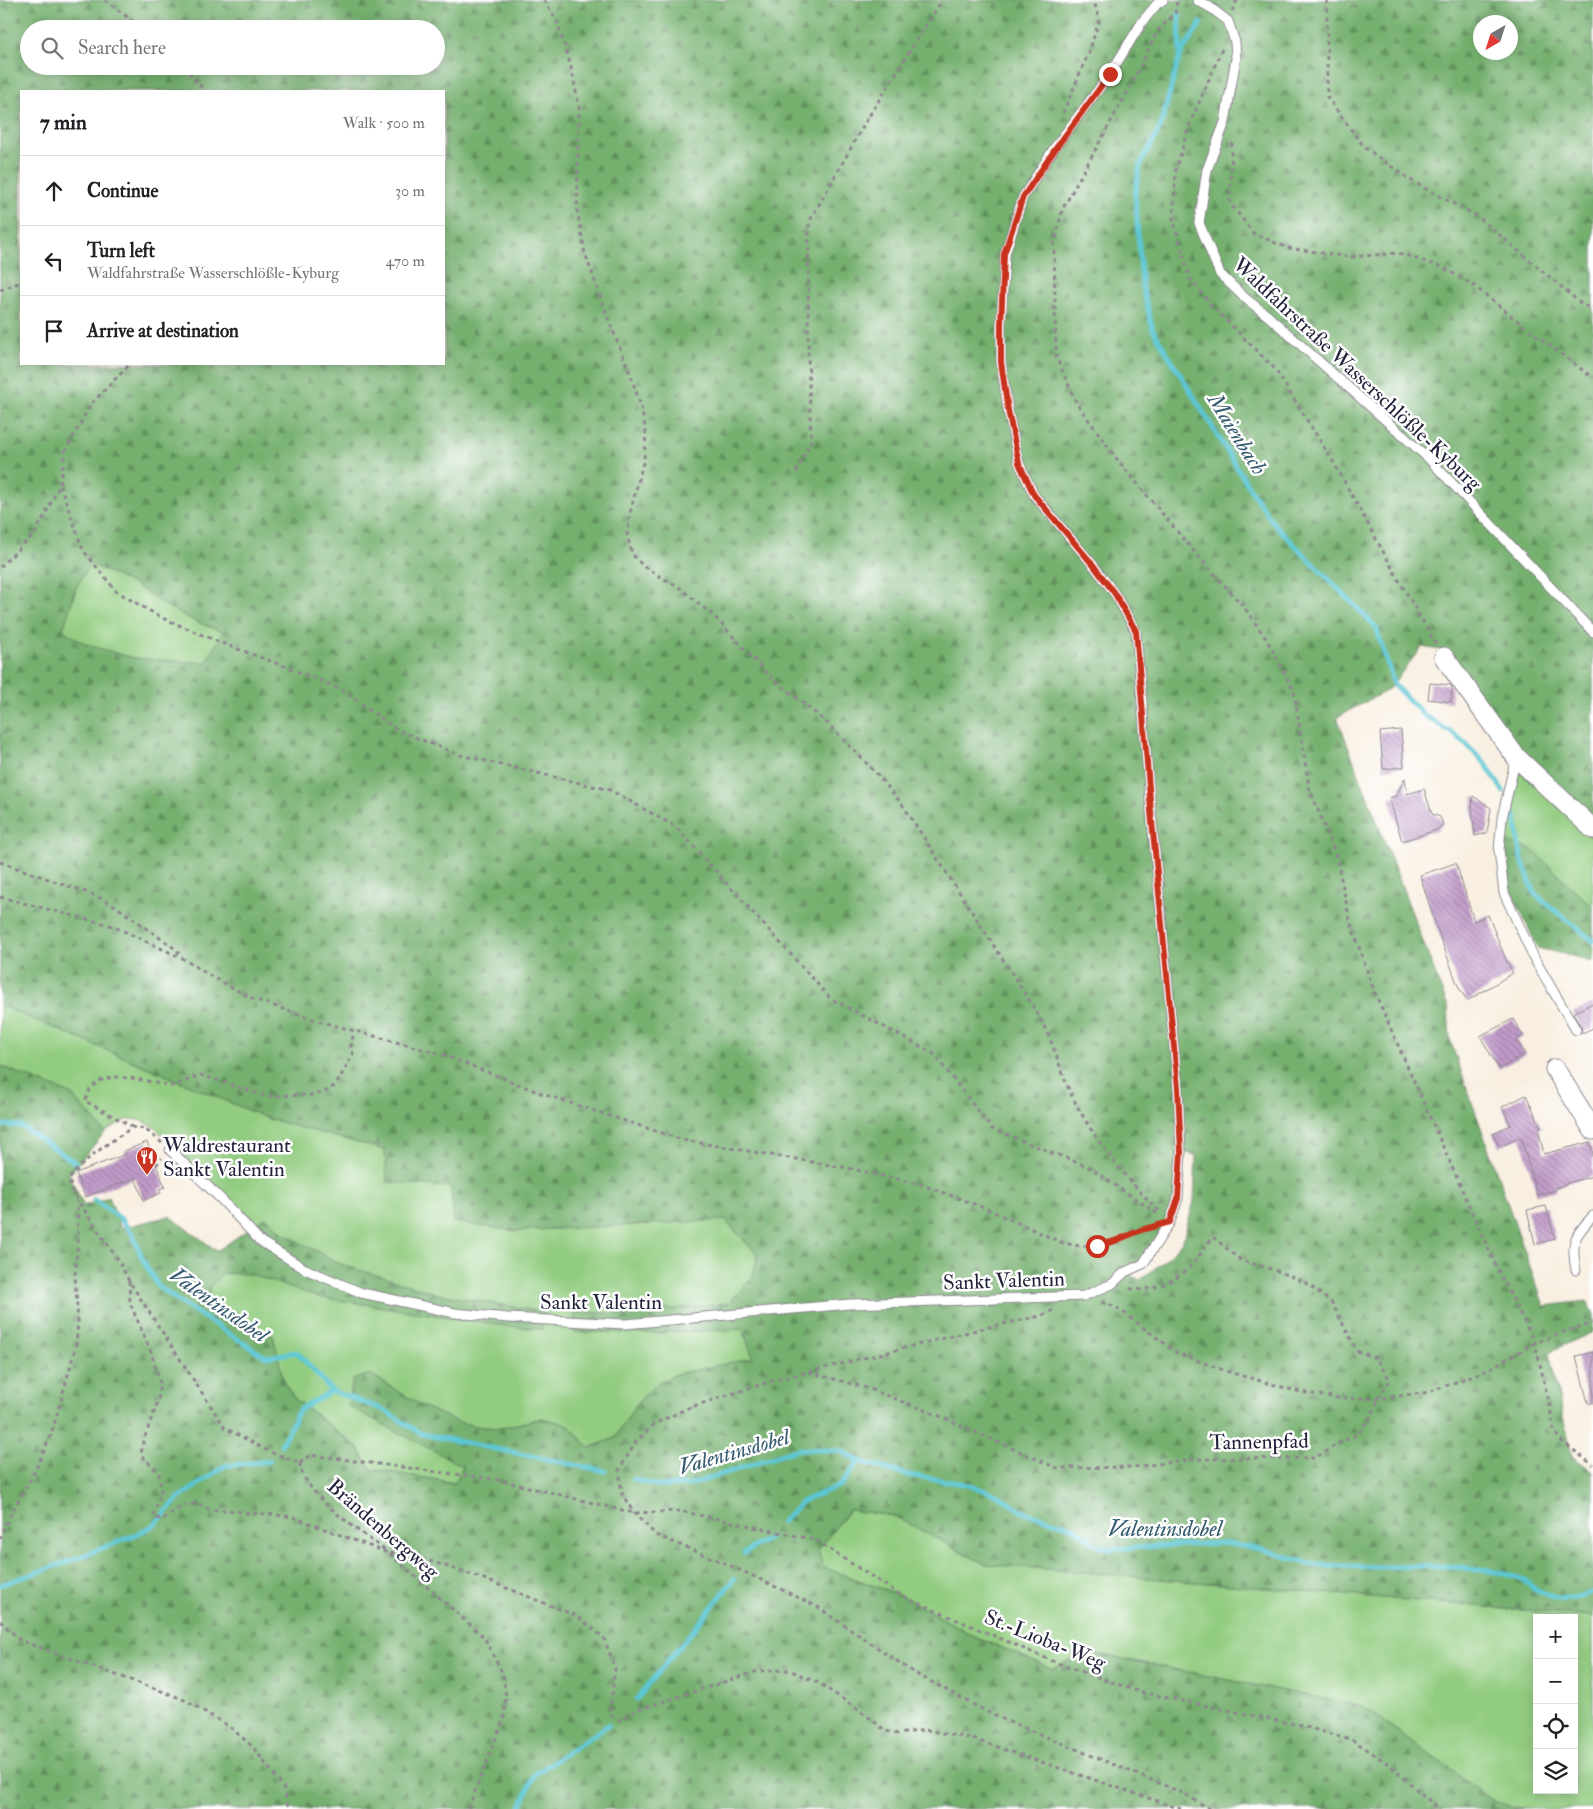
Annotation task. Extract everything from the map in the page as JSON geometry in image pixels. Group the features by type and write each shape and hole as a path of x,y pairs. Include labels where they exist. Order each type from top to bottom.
{"street":[{"path":"1444,657 1516,757 1593,829"},
{"path":"1555,1069 1593,1130"}],"lane":[{"path":"1084,1296 1112,1284 1125,1272 1143,1264 1170,1222 1178,1198 1181,1152 1178,1088 1151,811 1136,631 1115,594 1094,566 1034,495 1019,463 1008,410 1001,362 1004,254 1023,197 1110,74 1142,22 1157,4 1163,0"},
{"name":"Waldfahrstraße Wasserschlößle-Kyburg","path":"1197,0 1228,21 1235,42 1236,58 1225,122 1207,170 1199,223 1220,274 1428,458 1593,632"},
{"path":"1516,757 1502,818 1499,850 1504,893 1535,960 1576,1030"},
{"name":"Sankt Valentin","path":"170,1150 222,1200 260,1241 305,1269 362,1293 455,1313 508,1318 625,1324 850,1304 1084,1296"},
{"path":"1576,1270 1572,1248 1576,1236 1593,1216"}],"path":[{"path":"105,0 131,20"},
{"path":"544,0 557,21 570,63 579,106 577,210 586,253 606,313 631,376 641,407 646,432 644,459 630,514 627,535 632,554 643,566 678,586 710,613 766,673 831,727 878,775 902,804 1033,1006 1049,1037 1058,1065 1072,1095 1096,1136 1117,1167 1139,1192 1170,1222"},
{"path":"796,472 811,441 808,356 809,222 869,116 942,0"},
{"path":"1061,118 1089,52 1099,21 1094,0"},
{"path":"1177,0 1175,13 1157,32 1133,82 1063,208 1054,243 1056,356 1076,402 1116,458 1192,549 1244,607 1267,640 1294,690 1310,787 1336,855 1350,921 1374,991 1496,1266 1535,1344 1550,1406 1553,1428 1559,1439 1593,1465"},
{"path":"1327,0 1327,96 1364,147 1415,183 1477,216 1584,306 1593,307"},
{"path":"1230,28 1189,126 1176,170 1173,219 1190,278 1211,305 1275,369 1334,462 1396,575 1444,657"},
{"path":"192,75 204,90"},
{"path":"1233,134 1230,203 1254,234 1288,248 1350,257 1398,253 1442,267 1473,285 1528,330 1593,378"},
{"path":"0,290 20,282"},
{"path":"0,567 36,532 60,485 65,452 92,404 129,365"},
{"path":"60,485 83,550 116,591 160,617 342,690 397,730 460,755 610,790 676,827 830,998 933,1053 992,1129 1089,1166 1170,1222"},
{"path":"0,862 91,894 114,905 177,950 182,958"},
{"path":"0,897 113,926 182,958 251,998 318,1021 441,1054 543,1094 683,1140 848,1168 922,1185 980,1206 1063,1243 1079,1246 1097,1246 1170,1222"},
{"path":"170,1150 145,1129 134,1127 86,1101 90,1089 99,1081 112,1077 131,1078 172,1086 201,1076 265,1096 310,1096 323,1093 336,1084 353,1054 351,1046 354,1031"},
{"path":"134,1127 96,1151 80,1165 69,1179 72,1192 118,1260 129,1281 225,1428 270,1452 300,1463"},
{"path":"0,1539 4,1527 36,1469 52,1432 76,1346 78,1321 74,1276 78,1239 77,1200"},
{"name":"Tannenpfad","path":"809,1372 870,1389 937,1415 1057,1468 1132,1467 1199,1459 1315,1458 1358,1434 1372,1415 1378,1399 1390,1380 1376,1358 1357,1351 1332,1303 1305,1282 1275,1270 1242,1261 1213,1237 1204,1247 1196,1261 1178,1278 1157,1286 1134,1289 1112,1284"},
{"path":"129,1281 130,1303 151,1352 160,1383 158,1401 143,1442 141,1455 159,1473 161,1492 153,1516 162,1520 182,1506 197,1503 211,1510 229,1510 293,1517 388,1553 405,1554 479,1577 577,1616 604,1638 615,1668 610,1714 619,1720 637,1710 758,1671 789,1670 819,1682 833,1694 866,1714 886,1730 898,1734 925,1730 970,1738 1181,1809"},
{"path":"1084,1296 1116,1307 1177,1353 1232,1374 1300,1392 1339,1398 1378,1399 1429,1392 1484,1371 1535,1344 1569,1330 1593,1323"},
{"path":"1040,1316 772,1381 688,1408 654,1424 636,1442 619,1470 622,1494 634,1513 656,1534 736,1568 816,1606 913,1672 993,1715 1183,1793 1210,1809"},
{"name":"Brändenbergweg","path":"468,1809 504,1718 506,1697 504,1674 484,1637 388,1553 340,1516 307,1482 300,1463 310,1455 499,1480 634,1513"},
{"name":"St.-Lioba-Weg","path":"634,1513 680,1511 814,1540 902,1596 1057,1663 1140,1692 1294,1724 1351,1739 1389,1764 1440,1809"},
{"path":"0,1621 21,1641 167,1693 187,1702 230,1727 253,1747 283,1787 289,1809"}],"green space":[{"path":"0,0 1593,0 1593,839 1519,771 1447,651 1422,647 1388,690 1337,717 1448,1007 1450,1040 1544,1306 1587,1301 1593,1312 1593,1332 1549,1352 1572,1456 1593,1471 1593,1616 985,1564 894,1516 849,1510 818,1550 823,1567 902,1596 976,1637 1053,1669 1088,1652 1364,1707 1495,1802 1523,1809 0,1809 0,1066 71,1094 105,1132 69,1175 84,1206 109,1197 121,1228 170,1216 217,1251 266,1217 283,1233 340,1264 438,1294 544,1312 542,1329 506,1326 318,1297 250,1274 223,1273 209,1287 209,1305 231,1325 252,1328 273,1335 284,1383 295,1399 358,1448 371,1469 455,1483 463,1466 348,1406 353,1380 370,1374 424,1407 461,1423 502,1428 542,1418 568,1425 590,1448 615,1438 635,1406 656,1384 677,1374 753,1358 743,1329 657,1333 573,1332 575,1312 629,1314 729,1303 753,1276 758,1255 725,1220 516,1231 454,1222 451,1187 387,1182 385,1150 269,1119 0,1005","holes":["90,564 137,586 166,606 195,621 223,632 206,663 133,658 85,644 63,630 76,588","1181,1152 1196,1155 1194,1201 1183,1240 1170,1256 1140,1280 1125,1272 1143,1264 1178,1198"]},
{"path":"90,563 137,586 166,606 195,621 223,632 206,663 133,658 85,644 63,630 76,588"},
{"path":"1519,771 1593,839 1593,907 1504,841"},
{"path":"1504,841 1531,849 1593,907 1593,961 1538,948 1511,891"},
{"path":"0,1005 269,1119 385,1150 387,1182 451,1187 454,1222 516,1231 725,1220 758,1255 753,1276 729,1303 629,1314 576,1312 574,1332 657,1333 743,1329 753,1358 677,1374 656,1384 635,1406 615,1438 589,1448 568,1425 542,1418 502,1428 461,1423 424,1407 370,1374 463,1466 455,1483 371,1469 358,1447 295,1399 284,1383 273,1335 252,1328 231,1325 209,1305 209,1287 223,1273 250,1274 318,1297 506,1326 542,1329 544,1312 438,1294 340,1264 283,1233 266,1218 254,1226 154,1127 139,1120 129,1119 105,1132 71,1094 0,1066"},
{"path":"849,1510 894,1516 985,1564 1570,1614 1533,1614 1533,1794 1578,1794 1578,1615 1593,1616 1593,1809 1523,1809 1495,1802 1364,1707 1088,1652 1053,1669 976,1637 902,1596 823,1567 818,1550"}],"building":[{"path":"1430,683 1451,685 1451,702 1428,699"},
{"path":"1401,730 1404,767 1383,769 1380,732"},
{"path":"1405,778 1407,794 1424,789 1432,814 1440,817 1443,824 1437,830 1402,841 1389,798 1396,796"},
{"path":"1473,796 1491,808 1487,833 1475,836 1472,810"},
{"path":"1456,863 1474,921 1488,915 1513,973 1467,1001 1458,986 1420,875"},
{"path":"1593,1003 1593,1028 1582,1033 1581,1027 1573,1013"},
{"path":"1513,1019 1523,1036 1516,1040 1525,1054 1499,1069 1480,1036"},
{"path":"1526,1095 1541,1127 1538,1129 1544,1154 1590,1142 1593,1154 1593,1176 1567,1183 1555,1188 1556,1190 1537,1195 1521,1137 1499,1147 1493,1133 1511,1125 1502,1107"},
{"path":"147,1142 165,1187 159,1189 161,1193 144,1200 135,1178 85,1197 76,1173 126,1154 124,1151"},
{"path":"1546,1206 1555,1239 1535,1244 1527,1210"},
{"path":"1593,1352 1593,1403 1588,1403 1576,1356"}],"waterway":[{"path":"1179,13 1180,55"},
{"name":"Maienbach","path":"1201,23 1180,55 1160,128 1140,165 1135,194 1142,286 1153,330 1252,492 1274,524 1376,627 1394,685 1424,715 1458,737 1485,763 1503,791"},
{"name":"Maienbach","path":"1509,801 1515,815 1521,858 1535,894 1593,941"},
{"name":"Valentinsdobel","path":"0,1125 21,1126 76,1163"},
{"name":"Valentinsdobel","path":"94,1200 121,1219 133,1235 143,1260 158,1286 181,1303 266,1357 297,1352 332,1391 384,1410 422,1434 605,1471"},
{"path":"281,1445 299,1410 332,1391"},
{"name":"Valentinsdobel","path":"633,1479 658,1486 689,1485 799,1449 841,1451 859,1461 908,1475 965,1484 998,1495 1021,1511 1075,1528 1095,1544 1108,1549 1222,1543 1262,1549 1313,1565 1377,1567 1445,1566 1505,1573 1522,1579 1535,1589 1555,1598 1578,1598 1593,1592"},
{"path":"0,1585 70,1561 135,1535 154,1525 179,1498 224,1466 270,1461"},
{"path":"782,1522 803,1501 841,1485 859,1461"},
{"path":"744,1553 769,1538"},
{"path":"637,1699 734,1579"},
{"path":"520,1809 534,1775 608,1725"}],"place":[{"name":"Waldrestaurant Sankt Valentin","path":"147,1176"}],"route":[{"path":"1097,1246 1170,1222 1178,1198 1181,1152 1178,1088 1151,811 1136,631 1115,594 1034,495 1019,463 1008,410 1001,362 1001,325 1004,254 1023,197 1110,74"}]}
